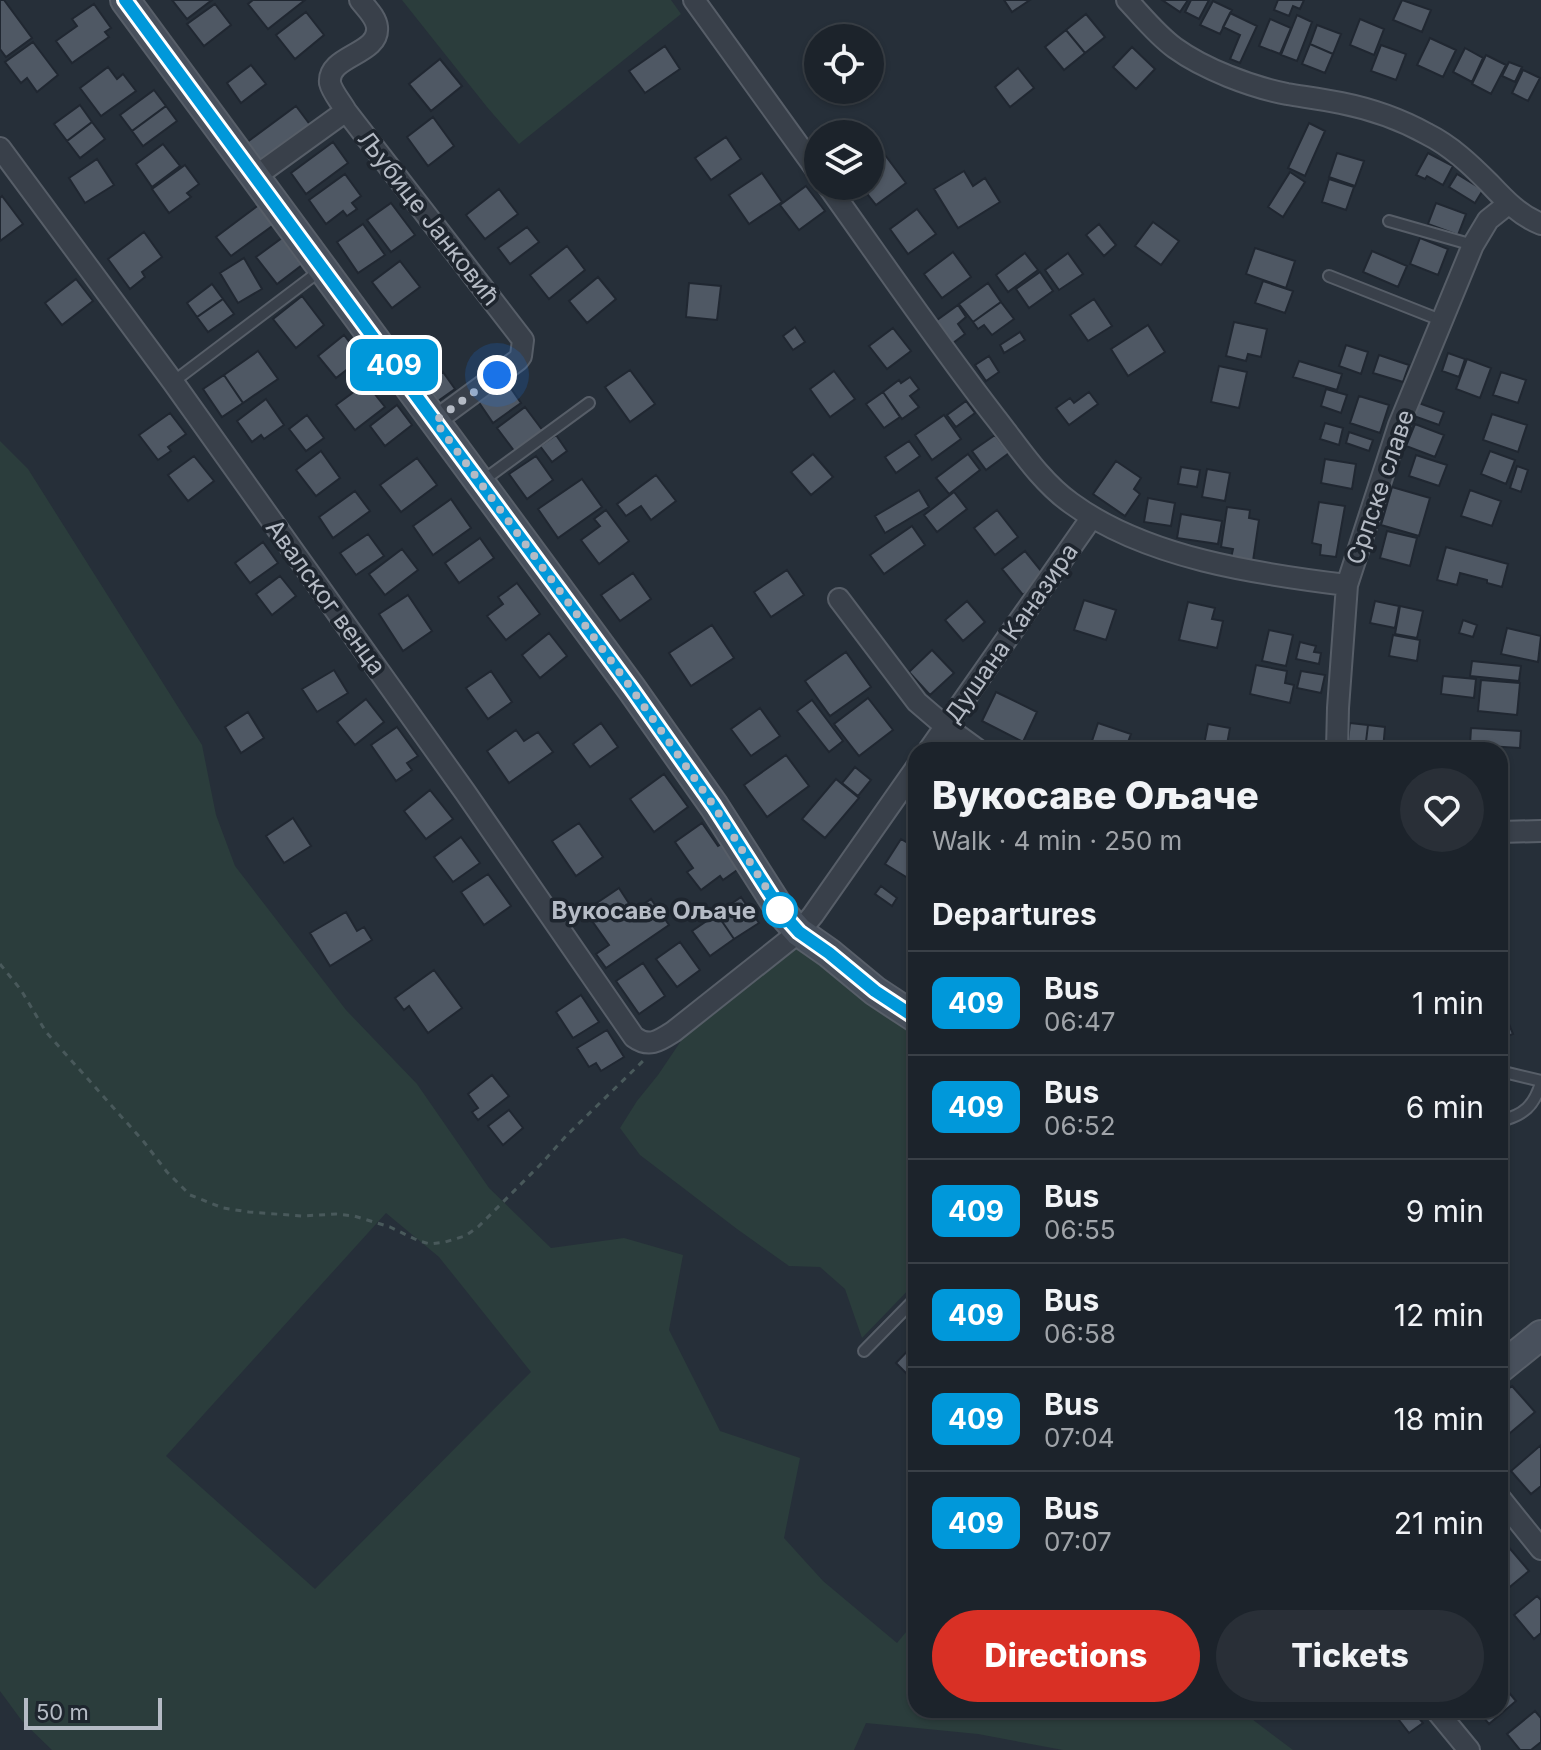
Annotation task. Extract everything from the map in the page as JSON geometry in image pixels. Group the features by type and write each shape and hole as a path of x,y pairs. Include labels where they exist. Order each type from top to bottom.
{"street":[{"path":"125,0 631,688 714,806 783,914 799,932 908,1013"},
{"name":"Љубице Јанковић","path":"360,0 372,15 377,29 374,41 331,73 332,88 346,111 523,340 518,360 435,421"},
{"path":"694,0 804,153"},
{"path":"1127,0 1174,47 1217,70 1277,91 1369,110 1429,135 1463,158 1508,204 1541,224"},
{"path":"256,176 346,111"},
{"name":"Авалског венца","path":"0,148 173,382 465,792 634,1037 650,1044"},
{"name":"Српске славе","path":"838,200 969,383 1020,449 1062,496 1092,517 1143,541 1193,557 1238,568 1347,585 1399,425 1473,245 1488,220 1508,204"},
{"name":"Душана Каназира","path":"934,742 1092,517"},
{"path":"1337,742 1347,585"},
{"path":"839,599 917,702 967,742"},
{"path":"650,1044 673,1032 799,932 908,779"},
{"path":"1508,832 1541,831"},
{"path":"1508,1362 1541,1335"},
{"path":"1508,1508 1541,1549"},
{"path":"1443,1718 1469,1750"}],"lane":[{"path":"1389,221 1473,245"},
{"path":"173,382 323,269"},
{"path":"1329,276 1443,321"},
{"path":"480,483 589,403"},
{"path":"1508,1073 1541,1082 1536,1099 1524,1112 1508,1119"},
{"path":"864,1351 908,1306"}],"path":[{"path":"0,964 21,990 53,1041 190,1195 223,1208 249,1212 354,1216 430,1244 465,1236 478,1227 645,1059 650,1044"}],"shaded area":[{"path":"402,0 671,0 681,14 519,144"},
{"path":"0,441 28,469 202,745 216,815 235,866 346,1010 417,1084 489,1188 551,1248 624,1238 683,1255 669,1330 720,1431 800,1458 784,1538 823,1581 897,1643 908,1630 908,1718 1251,1718 1293,1750 1063,1750 978,1734 866,1723 854,1750 52,1750 22,1721 0,1691","holes":["386,1213 439,1257 531,1372 315,1589 166,1456"]},
{"path":"799,946 908,1025 908,1290 862,1338 845,1289 820,1267 789,1266 640,1155 620,1128 683,1038"}],"building":[{"path":"0,0 4,0 32,38 6,57 0,49"},
{"path":"172,0 212,0 187,19"},
{"path":"253,0 305,0 268,29 248,4"},
{"path":"1004,0 1030,0 1012,12"},
{"path":"1162,0 1188,0 1180,12"},
{"path":"1191,0 1209,0 1199,19 1185,12"},
{"path":"1278,0 1304,0 1300,9 1293,6 1289,16 1274,10"},
{"path":"1402,0 1431,10 1422,32 1393,20"},
{"path":"1213,1 1232,10 1220,34 1200,25"},
{"path":"94,4 111,28 105,32 109,37 72,63 56,41 77,26 72,19"},
{"path":"215,4 231,25 204,46 187,24"},
{"path":"306,12 324,35 295,59 276,35"},
{"path":"1230,13 1257,26 1240,63 1230,59 1240,35 1223,27"},
{"path":"1086,14 1105,37 1085,53 1066,30"},
{"path":"1297,15 1312,22 1297,61 1281,55"},
{"path":"1270,19 1291,28 1280,54 1259,46"},
{"path":"1360,19 1384,29 1374,55 1350,45"},
{"path":"1317,25 1341,34 1333,54 1310,44"},
{"path":"1066,30 1085,53 1064,70 1045,47"},
{"path":"1430,38 1456,50 1443,77 1417,65"},
{"path":"33,42 58,75 37,92 27,78 21,83 5,62"},
{"path":"1310,44 1333,54 1325,73 1302,64"},
{"path":"1381,45 1406,54 1396,80 1371,71"},
{"path":"665,46 680,69 645,93 629,71"},
{"path":"1132,47 1155,69 1136,89 1113,67"},
{"path":"1465,48 1483,58 1472,82 1453,72"},
{"path":"1486,55 1506,65 1491,94 1472,84"},
{"path":"440,59 462,86 431,111 409,84"},
{"path":"1509,62 1522,67 1515,82 1502,76"},
{"path":"251,65 266,84 241,103 227,83"},
{"path":"108,67 117,79 123,74 136,91 101,116 80,88"},
{"path":"1018,68 1034,88 1010,107 995,87"},
{"path":"1523,70 1540,78 1528,101 1512,93"},
{"path":"154,90 166,106 132,131 120,115"},
{"path":"80,105 92,122 67,141 54,124"},
{"path":"166,106 177,121 143,146 132,131"},
{"path":"296,106 311,126 261,163 246,143"},
{"path":"433,117 454,146 428,166 407,137"},
{"path":"92,122 105,139 80,158 67,141"},
{"path":"1309,123 1325,131 1305,176 1288,168"},
{"path":"726,137 741,159 711,180 695,158"},
{"path":"333,142 348,163 306,194 291,173"},
{"path":"163,144 180,166 152,187 136,164"},
{"path":"1337,153 1364,161 1355,186 1329,177"},
{"path":"1428,153 1453,166 1443,185 1427,176 1425,179 1416,175"},
{"path":"884,156 906,183 884,199"},
{"path":"97,159 114,185 85,203 69,178"},
{"path":"185,165 199,184 187,193 191,197 169,213 152,189"},
{"path":"964,171 973,186 985,178 1000,202 958,228 934,189"},
{"path":"1290,172 1305,182 1283,217 1268,207"},
{"path":"762,173 782,202 749,224 729,195"},
{"path":"345,174 361,196 352,203 357,209 347,216 343,211 326,224 309,200"},
{"path":"1457,174 1483,190 1475,203 1449,187"},
{"path":"1329,179 1354,187 1346,210 1322,202"},
{"path":"804,187 804,200 817,200 825,211 799,230 780,205"},
{"path":"499,189 518,214 485,239 466,215"},
{"path":"2,196 23,224 0,241 0,198"},
{"path":"391,203 415,235 391,252 367,220"},
{"path":"1436,203 1466,214 1458,235 1428,224"},
{"path":"260,204 275,224 231,256 216,237"},
{"path":"917,209 936,234 908,254 890,229"},
{"path":"1153,222 1179,241 1161,265 1135,246"},
{"path":"363,224 385,255 358,273 337,242"},
{"path":"1099,224 1116,245 1104,256 1086,235"},
{"path":"527,227 539,242 510,264 498,248"},
{"path":"144,232 162,257 142,272 145,277 130,289 108,259"},
{"path":"282,238 302,265 277,284 256,257"},
{"path":"1420,238 1448,249 1438,275 1410,264"},
{"path":"567,246 585,270 549,299 530,275"},
{"path":"1255,248 1295,261 1286,288 1246,274"},
{"path":"1372,251 1407,266 1398,287 1363,272"},
{"path":"953,252 971,277 942,298 924,274"},
{"path":"1025,253 1038,270 1008,292 996,275"},
{"path":"1068,253 1083,274 1059,290 1045,270"},
{"path":"244,258 262,289 238,303 220,273"},
{"path":"400,261 420,287 392,308 372,282"},
{"path":"1040,272 1053,291 1029,308 1016,289"},
{"path":"598,277 616,299 587,323 569,301"},
{"path":"76,279 93,301 62,325 45,303"},
{"path":"1263,281 1293,291 1285,313 1255,303"},
{"path":"689,283 721,286 717,320 686,317"},
{"path":"988,283 1001,302 973,322 959,304"},
{"path":"212,284 223,299 197,317 187,303"},
{"path":"302,296 324,325 296,348 273,319"},
{"path":"223,299 234,314 208,332 197,317"},
{"path":"1094,299 1112,326 1088,341 1070,315"},
{"path":"1001,302 1014,319 992,335 984,325 978,329 973,322"},
{"path":"958,305 966,317 958,324 965,334 949,346 933,323"},
{"path":"1234,322 1267,329 1261,357 1248,354 1246,361 1226,356"},
{"path":"1148,325 1165,352 1128,376 1111,349"},
{"path":"795,327 805,342 793,350 783,336"},
{"path":"893,328 911,351 887,369 869,346"},
{"path":"1020,332 1025,340 1004,353 1000,345"},
{"path":"344,335 362,358 336,378 318,356"},
{"path":"1346,345 1368,352 1361,374 1339,366"},
{"path":"258,351 278,379 243,403 224,375"},
{"path":"1448,353 1465,359 1459,377 1442,371"},
{"path":"1379,355 1409,365 1403,382 1373,373"},
{"path":"989,356 999,372 986,381 975,365"},
{"path":"1467,359 1491,368 1480,398 1456,389"},
{"path":"1299,361 1342,374 1337,390 1293,377"},
{"path":"1219,366 1247,372 1239,408 1211,402"},
{"path":"630,370 655,404 630,422 605,387"},
{"path":"834,371 855,399 830,417 810,389"},
{"path":"443,372 455,389 438,401 426,384"},
{"path":"1501,372 1526,380 1518,403 1493,395"},
{"path":"224,375 243,403 222,417 203,389"},
{"path":"910,377 919,389 910,396 919,407 902,419 883,392 899,380 901,383"},
{"path":"506,381 521,403 493,423 478,401"},
{"path":"366,383 385,407 355,430 336,405"},
{"path":"1326,389 1347,395 1341,413 1321,406"},
{"path":"883,392 900,417 884,428 866,404"},
{"path":"1089,392 1098,404 1069,425 1056,408 1070,398 1074,403"},
{"path":"1359,396 1389,405 1380,433 1350,423"},
{"path":"266,399 284,425 264,439 261,435 252,442 237,421"},
{"path":"966,401 975,413 956,427 947,415"},
{"path":"1416,402 1444,412 1439,425 1411,415"},
{"path":"397,405 412,425 385,446 370,426"},
{"path":"525,407 543,431 515,452 497,428"},
{"path":"170,413 186,434 168,447 171,451 158,460 139,435"},
{"path":"1492,414 1527,425 1518,452 1483,440"},
{"path":"307,415 324,438 306,451 289,429"},
{"path":"944,415 961,439 932,460 915,435"},
{"path":"1325,423 1343,428 1339,445 1320,439"},
{"path":"1415,424 1444,435 1435,457 1406,446"},
{"path":"1349,432 1373,440 1369,451 1346,443"},
{"path":"556,435 567,451 552,462 540,446"},
{"path":"995,435 1009,453 986,470 972,451"},
{"path":"909,441 920,456 896,473 885,457"},
{"path":"321,451 340,478 316,496 296,470"},
{"path":"1490,451 1515,460 1506,484 1481,474"},
{"path":"813,454 833,477 811,495 791,472"},
{"path":"968,454 980,470 949,494 936,478"},
{"path":"1416,455 1447,465 1439,486 1409,476"},
{"path":"194,456 214,481 188,501 168,475"},
{"path":"536,456 553,480 527,499 509,474"},
{"path":"417,458 437,485 401,512 380,485"},
{"path":"1325,459 1356,464 1352,489 1321,483"},
{"path":"1116,461 1141,478 1134,489 1140,494 1125,516 1093,494"},
{"path":"1517,466 1528,470 1521,492 1510,488"},
{"path":"1181,467 1200,470 1197,487 1178,484"},
{"path":"1207,469 1230,473 1225,501 1202,497"},
{"path":"656,475 676,501 651,520 641,506 626,516 617,504"},
{"path":"582,479 602,507 558,538 538,509"},
{"path":"1392,487 1430,498 1419,536 1381,525"},
{"path":"919,490 929,507 885,533 875,516"},
{"path":"1470,490 1501,501 1492,526 1461,516"},
{"path":"355,491 370,511 333,538 319,517"},
{"path":"954,492 967,509 937,532 924,515"},
{"path":"1148,498 1175,503 1171,526 1144,522"},
{"path":"451,499 471,528 433,555 413,526"},
{"path":"1319,502 1345,506 1336,557 1320,555 1321,545 1312,543"},
{"path":"1227,507 1250,510 1249,518 1259,520 1253,561 1231,558 1233,549 1221,547"},
{"path":"606,510 629,541 599,564 581,540 600,526 594,519"},
{"path":"997,510 1018,537 995,555 974,528"},
{"path":"1181,514 1222,521 1218,544 1177,538"},
{"path":"912,526 925,545 884,574 870,555"},
{"path":"1387,531 1417,538 1410,566 1380,558"},
{"path":"368,534 384,556 356,575 340,553"},
{"path":"480,538 494,558 459,583 445,563"},
{"path":"263,542 278,563 250,583 235,563"},
{"path":"1446,547 1508,564 1502,587 1460,573 1457,585 1437,580"},
{"path":"402,549 418,570 385,595 369,574"},
{"path":"1025,551 1046,577 1023,595 1002,569"},
{"path":"787,570 804,595 771,617 754,592"},
{"path":"633,573 651,599 620,621 601,595"},
{"path":"280,576 296,596 272,615 256,594"},
{"path":"517,583 540,614 506,640 487,616 503,604 498,597"},
{"path":"408,595 432,631 403,651 379,614"},
{"path":"1084,600 1116,610 1106,640 1074,630"},
{"path":"967,601 985,622 963,641 945,620"},
{"path":"1375,601 1399,606 1395,628 1370,623"},
{"path":"1188,602 1215,608 1212,619 1223,621 1217,648 1179,640"},
{"path":"1400,606 1423,611 1417,638 1395,634"},
{"path":"1463,620 1477,625 1473,637 1459,633"},
{"path":"712,625 734,658 691,686 669,653"},
{"path":"1507,628 1541,636 1538,662 1501,654"},
{"path":"1269,630 1293,635 1286,666 1262,661"},
{"path":"549,633 567,656 540,678 522,655"},
{"path":"1393,635 1420,640 1417,661 1389,656"},
{"path":"1300,642 1316,646 1314,652 1321,653 1319,664 1296,659"},
{"path":"932,650 954,673 930,695 909,672"},
{"path":"846,652 871,687 830,716 805,681"},
{"path":"1472,661 1521,666 1519,681 1470,676"},
{"path":"1256,665 1287,671 1285,683 1294,685 1290,703 1250,694"},
{"path":"334,670 348,693 317,712 302,689"},
{"path":"491,671 512,702 488,719 466,688"},
{"path":"1301,671 1325,675 1321,693 1297,688"},
{"path":"1443,676 1476,679 1474,698 1441,694"},
{"path":"1481,680 1520,683 1517,715 1478,711"},
{"path":"996,692 1037,712 1023,742 982,721"},
{"path":"868,698 893,730 859,756 834,724"},
{"path":"366,699 384,722 355,745 337,722"},
{"path":"812,700 843,741 829,752 797,711"},
{"path":"760,708 780,736 751,756 731,729"},
{"path":"248,712 264,738 241,753 225,727"},
{"path":"601,723 618,747 590,767 573,744"},
{"path":"1098,723 1131,734 1128,742 1092,742"},
{"path":"1350,723 1368,725 1366,742 1348,742"},
{"path":"1208,724 1230,728 1227,742 1205,742"},
{"path":"1368,725 1385,727 1384,742 1366,742"},
{"path":"397,727 418,756 407,763 412,770 396,781 371,745"},
{"path":"1471,728 1521,731 1520,748 1508,747 1508,742 1470,742"},
{"path":"516,730 524,741 538,732 553,752 509,783 487,751"},
{"path":"786,755 809,786 767,817 744,785"},
{"path":"855,767 871,780 858,796 842,783"},
{"path":"664,774 688,807 654,832 630,799"},
{"path":"836,779 859,798 825,838 802,819"},
{"path":"430,790 453,819 426,839 404,811"},
{"path":"293,818 311,846 284,863 266,836"},
{"path":"579,823 603,857 576,876 552,841"},
{"path":"702,823 718,846 723,843 740,868 723,880 720,876 701,890 687,872 693,868 675,842"},
{"path":"461,837 480,863 453,882 434,857"},
{"path":"901,839 908,843 908,878 885,864"},
{"path":"488,874 511,906 484,925 461,892"},
{"path":"881,886 897,898 892,906 875,894"},
{"path":"619,888 634,911 651,899 669,925 606,968 596,954 609,945 585,911"},
{"path":"741,897 759,923 734,939 717,914"},
{"path":"346,912 357,931 364,927 372,940 330,966 310,933"},
{"path":"717,914 734,939 710,956 692,931"},
{"path":"680,942 700,970 677,987 656,959"},
{"path":"643,963 665,996 639,1014 616,981"},
{"path":"434,970 462,1008 428,1033 409,1006 404,1010 395,998"},
{"path":"581,995 599,1022 573,1038 556,1012"},
{"path":"607,1030 624,1057 601,1071 596,1063 589,1067 577,1048"},
{"path":"492,1075 509,1096 478,1120 472,1112 478,1108 468,1094"},
{"path":"509,1110 523,1128 503,1145 488,1126"},
{"path":"908,1350 908,1375 896,1363"},
{"path":"1512,1386 1535,1412 1508,1435 1508,1389"},
{"path":"1541,1445 1541,1486 1531,1494 1511,1471"},
{"path":"1508,1546 1529,1571 1508,1588"},
{"path":"1537,1596 1541,1600 1541,1633 1534,1639 1514,1615"},
{"path":"1508,1692 1516,1701 1508,1708"},
{"path":"1535,1711 1541,1718 1541,1742 1531,1750 1520,1750 1507,1734"},
{"path":"1419,1718 1423,1723 1409,1733 1399,1720"}],"bus line":[{"name":"409","path":"125,0 631,688 714,806 791,925 875,991 908,1013"}],"place":[{"name":"Вукосаве Ољаче","path":"780,910"}],"route":[{"path":"497,375 435,421 631,688 714,806 783,914 780,910"}]}
